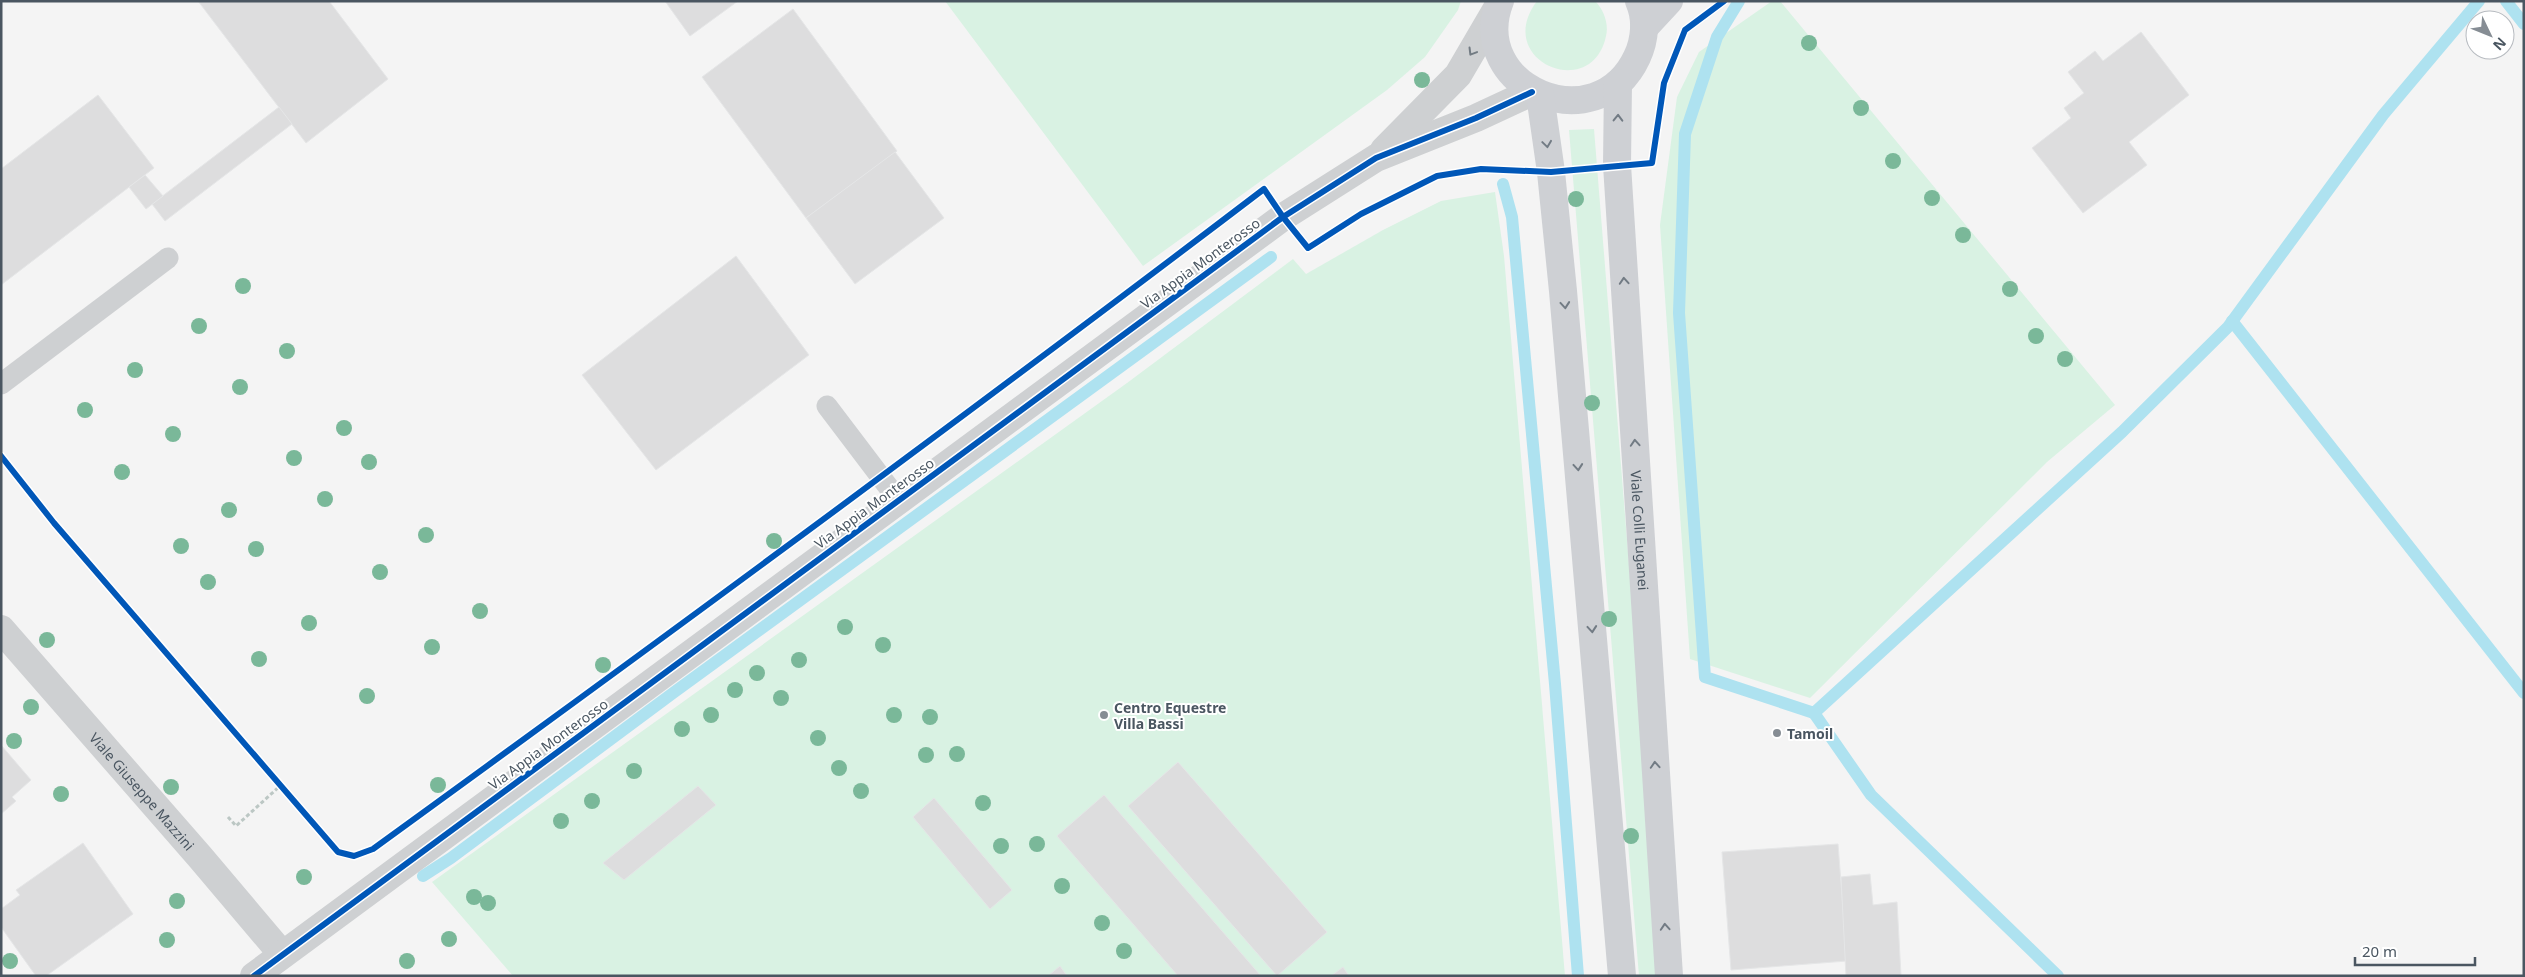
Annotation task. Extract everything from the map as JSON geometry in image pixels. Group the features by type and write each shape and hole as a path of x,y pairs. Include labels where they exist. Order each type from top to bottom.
{"main road":[{"path":"1498,6 1494,34 1501,57 1514,77 1536,94 1560,101 1580,100 1600,94 1618,83 1632,68 1641,48 1644,28 1639,1"},
{"path":"1644,28 1669,1"},
{"name":"Viale Colli Euganei","path":"1618,83 1617,165 1669,976"},
{"path":"1536,94 1551,172 1563,291 1622,976"}],"street":[{"name":"Via Appia Monterosso","path":"1376,158 1458,75 1498,6"},
{"name":"Via Appia Monterosso","path":"254,976 1283,217 1376,158 1536,94"},
{"name":"Viale Giuseppe Mazzini","path":"1,629 200,856 282,954"}],"lane":[{"path":"1,384 168,258"},
{"path":"827,406 899,501"}],"path":[{"path":"275,778 287,792"},
{"path":"228,817 236,826 281,785"}],"green space":[{"path":"945,1 1461,1 1458,10 1425,57 1387,90 1143,266"},
{"path":"1537,1 1595,1 1603,13 1607,27 1606,36 1597,56 1583,67 1566,70 1549,66 1535,56 1527,41 1526,22"},
{"path":"1772,1 1780,1 2115,405 2047,462 1810,698 1690,659 1660,225 1677,97 1699,52"},
{"path":"1594,129 1662,976 1639,976 1569,130"},
{"name":"Centro Equestre Villa Bassi","path":"1495,192 1504,256 1565,976 513,976 432,882 1127,383 1293,259 1306,274 1383,230 1441,201"}],"building":[{"path":"198,1 329,1 388,79 306,143"},
{"path":"665,1 738,1 690,36"},
{"path":"793,9 897,151 806,218 702,77"},
{"path":"2141,32 2189,95 2129,142 2147,165 2083,213 2032,148 2071,118 2064,108 2084,93 2068,72 2095,51 2103,61"},
{"path":"98,95 154,168 1,285 1,169"},
{"path":"279,107 292,124 165,221 152,204"},
{"path":"895,152 944,218 855,284 806,218"},
{"path":"145,175 163,196 146,209 129,187"},
{"path":"736,256 809,355 656,470 582,375"},
{"path":"1,745 31,780 12,797 16,801 1,814"},
{"path":"1178,762 1327,932 1277,976 1128,806"},
{"path":"698,786 716,805 624,880 603,863"},
{"path":"1104,795 1261,976 1178,976 1057,836"},
{"path":"934,798 1012,890 990,909 913,817"},
{"path":"83,843 133,914 46,976 36,976 1,927 1,909 20,895 16,890"},
{"path":"1838,844 1847,961 1731,970 1722,852"},
{"path":"1870,874 1873,905 1897,902 1901,976 1846,976 1841,877"},
{"path":"1060,966 1067,976 1048,976"},
{"path":"1343,967 1349,976 1331,976"}],"waterway":[{"path":"1739,1 1717,37 1685,134 1679,313 1705,677 1814,713 2122,432 2228,327 2383,115 2479,1"},
{"path":"2506,1 2524,24"},
{"path":"1503,184 1512,217 1555,684 1578,976"},
{"path":"423,876 451,858 673,693 1271,257"},
{"path":"2232,321 2524,693"},
{"path":"1814,713 1871,795 2058,976"}],"cycle path":[{"path":"1,456 54,523 338,852 354,856 373,849 597,686 932,439 1264,189 1283,217 1308,248 1361,214 1437,176 1481,169 1551,172 1652,163 1664,83 1685,30 1724,1"},
{"path":"254,976 1283,217 1376,158 1476,118 1532,92"}],"place":[{"name":"Centro Equestre Villa Bassi","path":"1104,715"},
{"name":"Tamoil","path":"1777,733"}]}
